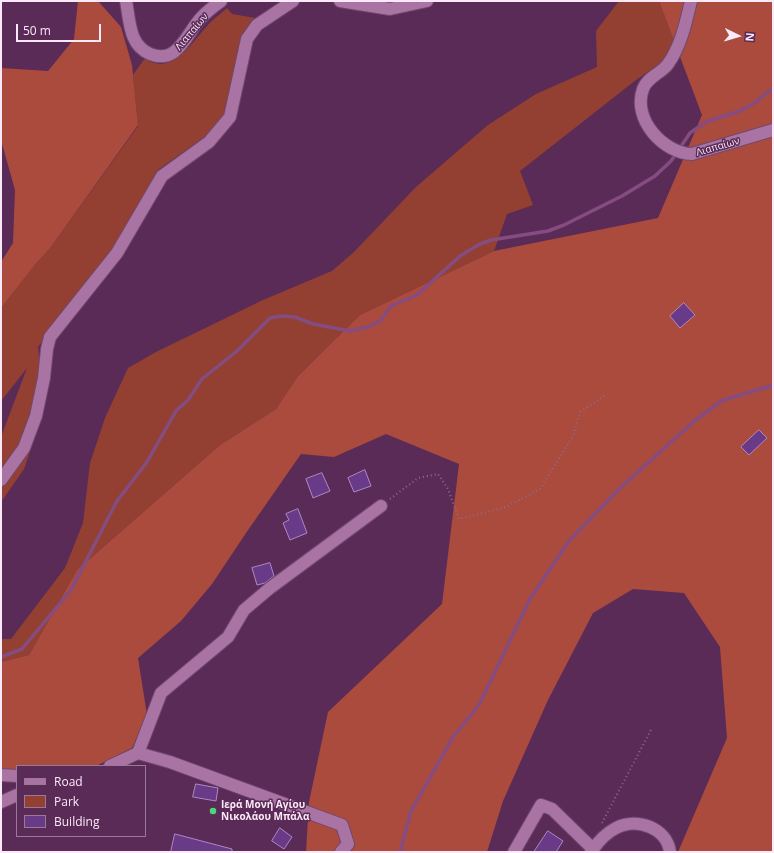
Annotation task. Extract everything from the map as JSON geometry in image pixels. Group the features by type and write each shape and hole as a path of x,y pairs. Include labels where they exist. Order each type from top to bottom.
{"street":[{"name":"Λιαπαίων","path":"126,1 135,42 141,50 154,56 164,57 173,54 201,19 221,1"},
{"path":"1,480 24,448 36,416 44,378 47,349 50,337 118,253 162,176 209,142 230,117 247,39 257,25 293,1"},
{"path":"340,1 390,9 427,1"},
{"name":"Λιαπαίων","path":"691,1 682,37 668,65 655,74 643,87 640,97 640,108 650,129 659,140 676,151 692,154 705,152 773,130"},
{"path":"138,753 161,693 228,637 244,610 270,588 381,506"},
{"path":"112,765 138,753 170,762 342,825 348,844 341,852"},
{"path":"1,775 16,776"},
{"path":"1,802 16,795"},
{"path":"514,852 541,806 552,809 592,851 604,836 616,828 628,824 642,824 655,828 664,836 669,844 670,852"}],"path":[{"path":"381,506 418,478 438,474 448,489 459,519 506,507 540,489 573,436 580,412 607,394"},
{"path":"601,825 652,728"}],"green space":[{"path":"619,1 659,1 675,43 665,60 636,80 520,171 533,205 507,214 494,251 360,315 298,376 276,409 220,445 77,570 29,655 1,662 1,639 11,639 65,568 83,523 90,463 105,418 128,368 156,352 263,300 332,271 354,252 416,187 488,125 536,94 597,67 596,31"},
{"path":"227,8 232,14 255,18 243,33 226,116 207,135 159,169 113,250 38,347 44,410 24,469 1,502 1,437 27,368 1,401 1,308 51,247 138,126 133,75 145,58 155,63 164,64 172,61 188,48 210,23"}],"shaded area":[{"path":"78,1 98,1 121,27 132,65 138,125 51,247 1,308 1,262 13,243 15,190 1,140 1,68 48,71 74,39"},
{"path":"659,1 773,1 773,852 678,852 727,738 720,647 684,593 633,589 593,613 548,700 503,801 487,852 306,852 309,802 328,712 442,604 459,464 386,434 334,457 301,454 212,584 181,621 138,658 147,715 132,748 98,765 16,765 16,771 1,771 1,662 29,655 77,570 220,445 276,409 298,376 360,315 494,251 658,218 702,115"}],"building":[{"path":"684,303 695,315 680,328 670,316"},
{"path":"759,430 767,438 749,455 741,447"},
{"path":"365,470 371,486 354,492 348,478"},
{"path":"322,473 330,491 313,498 306,479"},
{"path":"298,509 307,533 290,540 283,523 289,520 286,514"},
{"path":"270,563 274,576 265,583 257,585 252,568"},
{"path":"196,784 218,788 216,801 193,797"},
{"path":"280,828 292,837 284,849 272,841"},
{"path":"548,831 563,841 556,852 534,852"},
{"path":"175,834 232,849 232,852 171,852"}],"waterway":[{"path":"1,657 22,649 71,590 117,501 147,462 176,411 188,400 202,379 237,351 270,318 281,316 295,317 313,324 350,331 368,327 380,321 391,306 417,295 460,256 480,244 491,240 548,231 564,225 622,196 655,176 671,161 690,133 706,122 740,111 756,102 773,89"},
{"path":"400,852 411,811 453,737 479,705 530,599 569,541 619,489 692,423 721,401 773,385"}],"place":[{"name":"Ιερά Μονή Αγίου Νικολάου Μπάλα","path":"213,811"}]}
